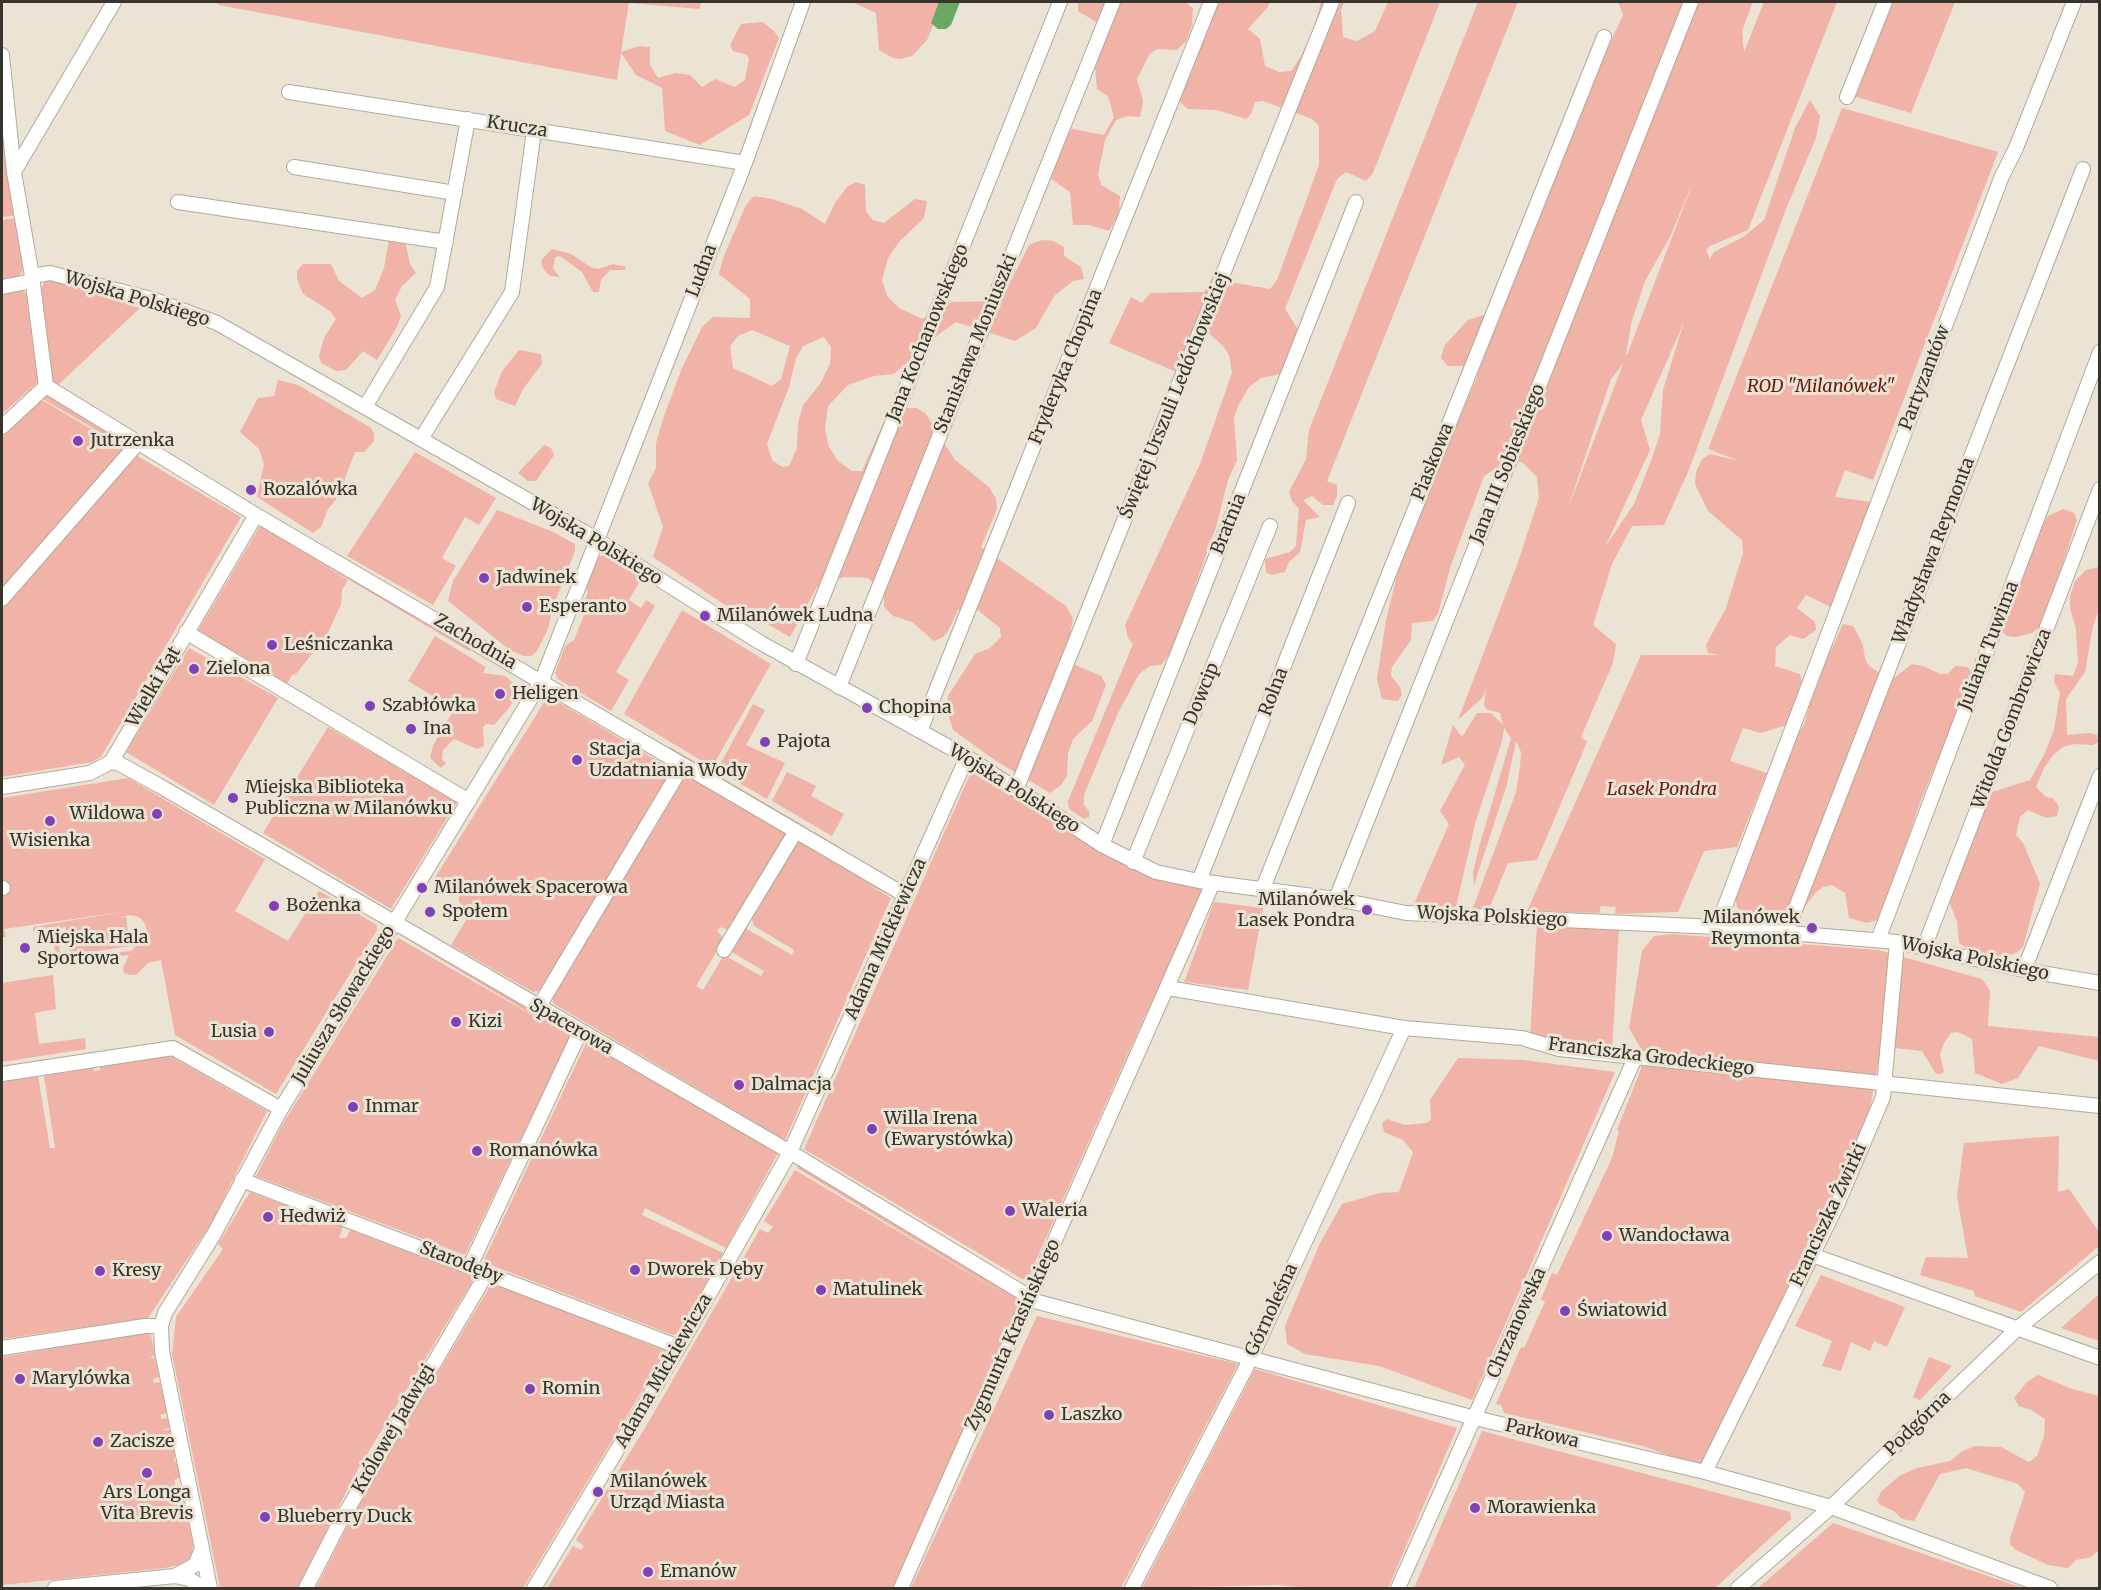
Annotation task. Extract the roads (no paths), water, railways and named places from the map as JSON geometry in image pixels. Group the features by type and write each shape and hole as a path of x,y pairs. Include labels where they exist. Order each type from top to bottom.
{"street":[{"path":"14,172 114,2"},
{"name":"Ludna","path":"596,540 745,163 803,2"},
{"name":"Jana Kochanowskiego","path":"796,664 1060,2"},
{"name":"Stanisława Moniuszki","path":"839,687 1113,2"},
{"name":"Fryderyka Chopina","path":"920,731 1211,2"},
{"name":"Świętej Urszuli Ledóchowskiej","path":"1016,790 1332,2"},
{"name":"Jana III Sobieskiego","path":"1336,899 1691,2"},
{"path":"1847,97 1885,2"},
{"name":"Partyzantów","path":"1717,927 2002,176 2016,148 2074,2"},
{"name":"Piaskowa","path":"1263,888 1604,37"},
{"path":"2,55 14,172 32,279 46,386 2,427"},
{"name":"Krucza","path":"289,92 745,163"},
{"path":"365,407 437,288 468,119"},
{"path":"421,439 512,292 534,130"},
{"path":"294,167 455,193"},
{"name":"Władysława Reymonta","path":"1786,933 2083,169"},
{"path":"178,202 446,242"},
{"name":"Bratnia","path":"1102,845 1356,202"},
{"name":"Wojska Polskiego","path":"2,287 50,273 195,314 217,323 596,540 796,664 967,757 1102,845 1156,872 1206,882 1263,888 1424,914 1717,927 1897,942 2024,970 2100,983"},
{"name":"Juliana Tuwima","path":"1878,940 2100,352"},
{"name":"Zachodnia","path":"46,386 256,515 905,894"},
{"path":"2,599 138,443"},
{"name":"Witolda Gombrowicza","path":"1924,948 2100,489"},
{"name":"Rolna","path":"1206,882 1348,503"},
{"name":"Wielki Kąt","path":"111,762 256,515"},
{"name":"Dowcip","path":"1133,862 1270,526"},
{"name":"Juliusza Słowackiego","path":"161,1326 170,1302 214,1234 281,1109 542,680 596,540"},
{"path":"186,632 469,801"},
{"name":"Adama Mickiewicza","path":"534,1588 679,1347 790,1152 967,757"},
{"path":"2,787 90,773 111,762"},
{"name":"Spacerowa","path":"111,762 118,763 150,780 538,1008 790,1152 1030,1296"},
{"path":"538,1008 683,765"},
{"path":"2024,970 2100,776"},
{"path":"724,950 796,831"},
{"name":"Zygmunta Krasińskiego","path":"901,1588 1168,988 1206,882"},
{"name":"Franciszka Żwirki","path":"1705,1472 1812,1255 1883,1096 1886,1083 1897,942"},
{"name":"Franciszka Grodeckiego","path":"1168,988 1404,1028 1522,1038 1559,1049 2100,1106"},
{"name":"Górnoleśna","path":"1132,1588 1251,1358 1404,1028"},
{"path":"470,1266 580,1032"},
{"path":"2,1074 173,1048 281,1109"},
{"name":"Chrzanowska","path":"1398,1588 1635,1058"},
{"name":"Starodęby","path":"242,1180 679,1347"},
{"path":"1812,1255 2100,1358"},
{"name":"Podgórna","path":"1738,1588 1831,1508 2018,1328 2100,1262"},
{"name":"Królowej Jadwigi","path":"306,1588 355,1495 487,1273"},
{"name":"Parkowa","path":"1030,1296 1045,1304 1475,1418 1705,1472 1831,1508 2050,1588"},
{"path":"2,1348 146,1326 161,1326 162,1351 210,1588"},
{"path":"175,1576 195,1565 202,1549"},
{"path":"55,1588 175,1576 189,1579 204,1588"}],"place":[{"name":"Jutrzenka","path":"78,441"},
{"name":"Rozalówka","path":"251,490"},
{"name":"Jadwinek","path":"484,578"},
{"name":"Esperanto","path":"527,607"},
{"name":"Milanówek Ludna","path":"705,616"},
{"name":"Leśniczanka","path":"272,645"},
{"name":"Zielona","path":"194,669"},
{"name":"Heligen","path":"500,694"},
{"name":"Szabłówka","path":"370,706"},
{"name":"Chopina","path":"867,708"},
{"name":"Ina","path":"411,729"},
{"name":"Pajota","path":"765,742"},
{"name":"Stacja Uzdatniania Wody","path":"577,760"},
{"name":"Miejska Biblioteka Publiczna w Milanówku","path":"233,798"},
{"name":"Wildowa","path":"157,814"},
{"name":"Wisienka","path":"50,821"},
{"name":"Milanówek Spacerowa","path":"422,888"},
{"name":"Bożenka","path":"274,906"},
{"name":"Milanówek Lasek Pondra","path":"1367,910"},
{"name":"Społem","path":"430,912"},
{"name":"Milanówek Reymonta","path":"1812,928"},
{"name":"Miejska Hala Sportowa","path":"25,948"},
{"name":"Kizi","path":"456,1022"},
{"name":"Lusia","path":"269,1032"},
{"name":"Dalmacja","path":"739,1085"},
{"name":"Inmar","path":"353,1107"},
{"name":"Willa Irena (Ewarystówka)","path":"872,1129"},
{"name":"Romanówka","path":"477,1151"},
{"name":"Waleria","path":"1010,1211"},
{"name":"Hedwiż","path":"268,1217"},
{"name":"Wandocława","path":"1607,1236"},
{"name":"Dworek Dęby","path":"635,1270"},
{"name":"Kresy","path":"100,1271"},
{"name":"Matulinek","path":"821,1290"},
{"name":"Światowid","path":"1565,1311"},
{"name":"Marylówka","path":"20,1379"},
{"name":"Romin","path":"530,1389"},
{"name":"Laszko","path":"1049,1415"},
{"name":"Zacisze","path":"98,1442"},
{"name":"Ars Longa Vita Brevis","path":"147,1473"},
{"name":"Milanówek Urząd Miasta","path":"598,1492"},
{"name":"Morawienka","path":"1475,1508"},
{"name":"Blueberry Duck","path":"265,1517"},
{"name":"Emanów","path":"648,1572"}],"park label":[{"name":"ROD \"Milanówek\"","path":"1821,387"},
{"name":"Lasek Pondra","path":"1662,790"}]}
